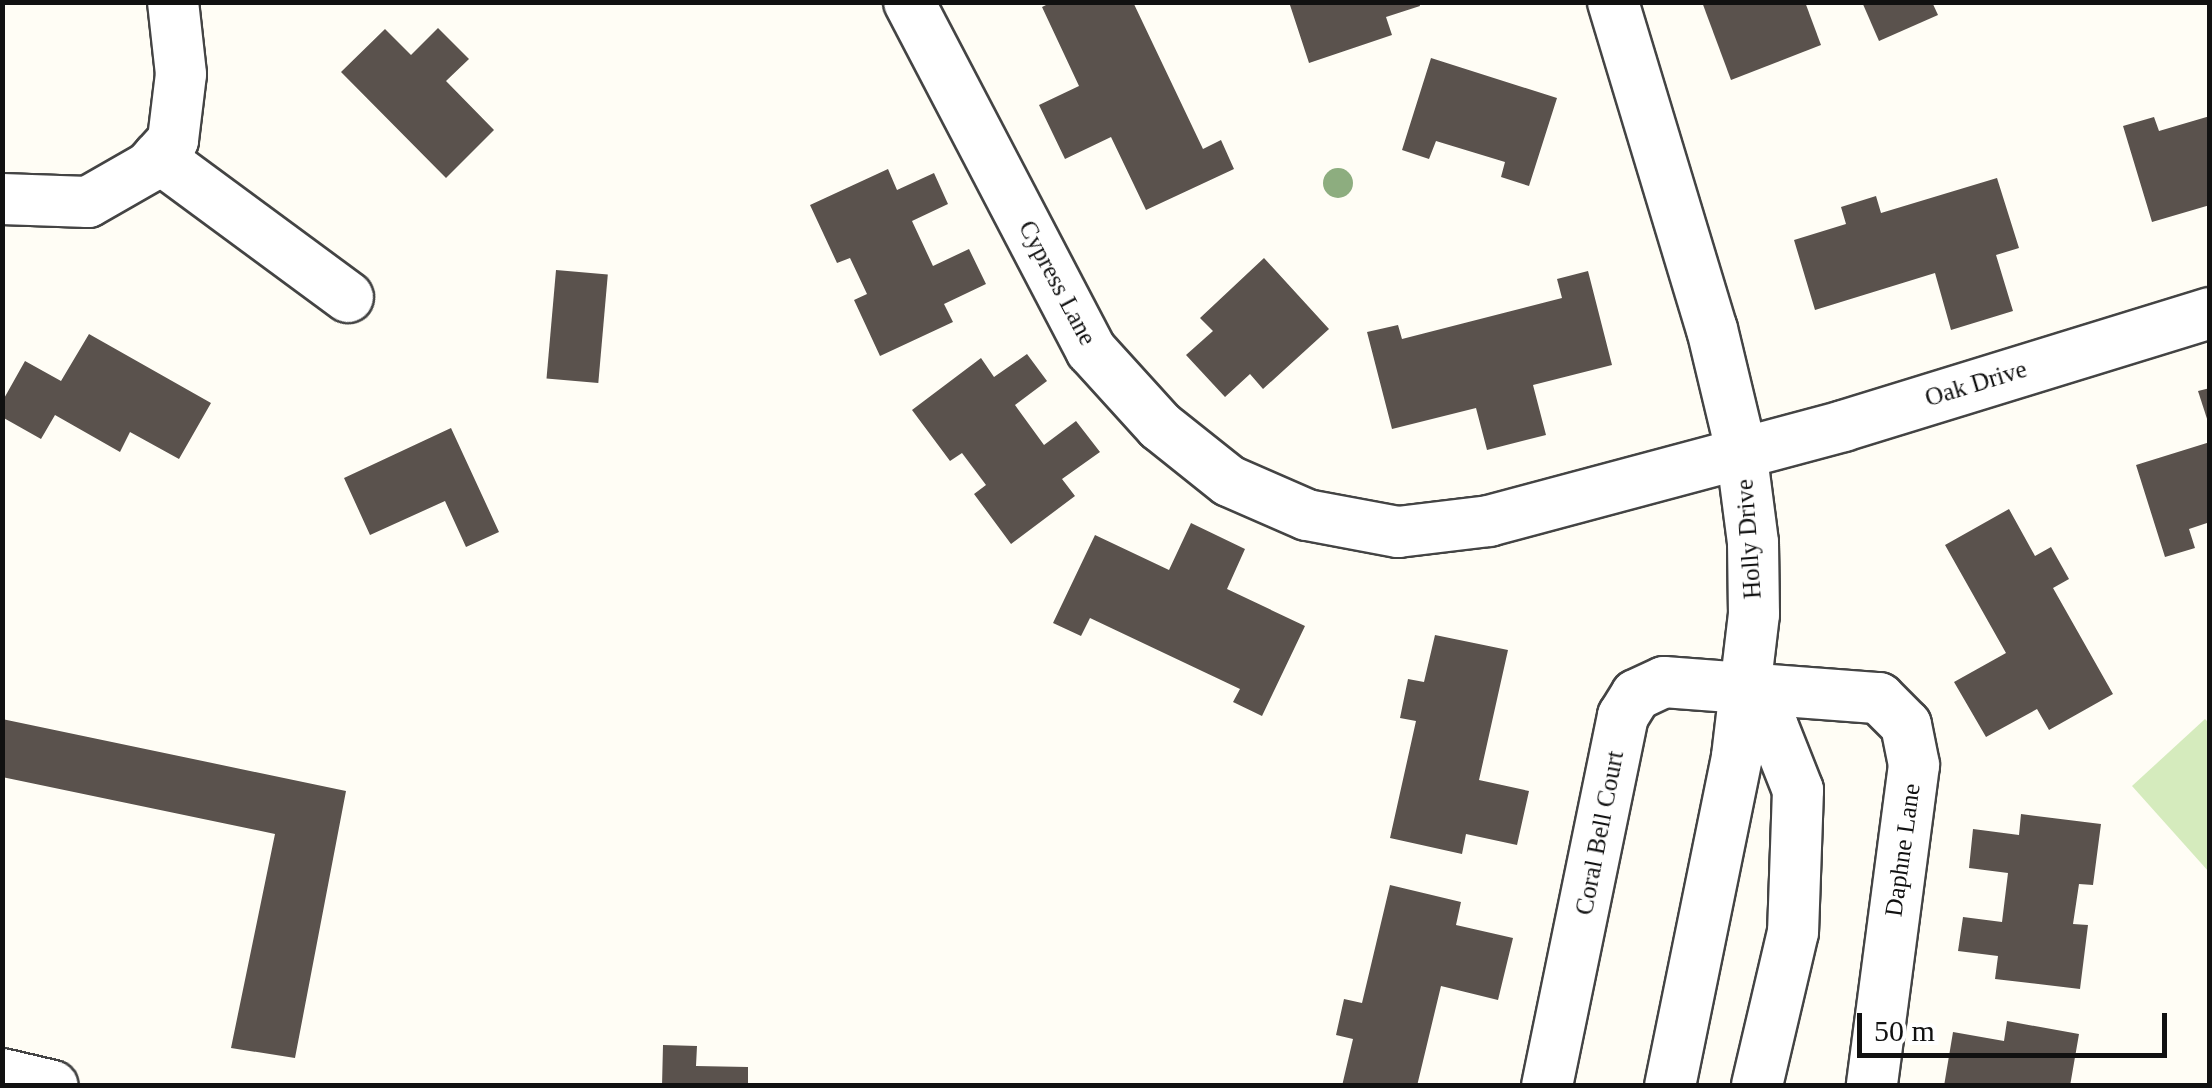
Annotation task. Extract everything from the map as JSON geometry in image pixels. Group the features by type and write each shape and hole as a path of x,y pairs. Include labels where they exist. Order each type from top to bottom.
{"street":[{"path":"2,199 88,202 158,157 173,140 181,74 173,2"},
{"name":"Cypress Lane","path":"909,2 1091,350 1160,426 1229,482 1307,516 1398,532 1489,521 1742,450"},
{"name":"Holly Drive","path":"1613,2 1712,329 1742,450 1753,542 1748,686 1670,1086"},
{"path":"158,157 348,297"},
{"name":"Oak Drive","path":"1742,450 1842,426 2210,313"},
{"name":"Coral Bell Court","path":"1547,1086 1623,716 1636,695 1664,682 1748,686"},
{"path":"1748,686 1773,727 1798,790 1792,932 1756,1086"},
{"name":"Daphne Lane","path":"1748,686 1880,698 1906,725 1914,765 1872,1086"},
{"path":"2,1074 53,1086"}],"green space":[{"path":"2205,719 2210,724 2209,872 2132,786"}],"building":[{"path":"1052,2 1133,2 1203,149 1221,140 1234,169 1146,210 1111,137 1065,159 1039,105 1079,86 1042,7"},
{"path":"1289,2 1419,2 1420,6 1386,17 1392,35 1309,63"},
{"path":"1702,2 1805,2 1821,45 1731,80"},
{"path":"1862,2 1932,2 1938,15 1879,41"},
{"path":"438,28 469,59 446,81 494,130 446,178 341,72 385,29 411,55"},
{"path":"1431,58 1557,98 1529,186 1501,177 1505,162 1436,141 1429,159 1402,150"},
{"path":"2210,116 2210,205 2152,222 2123,126 2154,117 2159,131"},
{"path":"888,169 897,190 934,173 948,204 912,221 933,266 969,249 986,284 944,304 953,322 880,356 854,300 867,294 850,258 837,263 810,205"},
{"path":"1997,178 2019,248 1996,255 2013,311 1951,330 1935,273 1815,310 1794,240 1846,224 1841,207 1876,196 1881,213"},
{"path":"1264,258 1329,329 1263,389 1250,374 1225,397 1186,355 1213,331 1200,318"},
{"path":"556,270 608,275 598,383 547,379"},
{"path":"1588,271 1612,365 1533,385 1546,435 1487,450 1476,408 1392,429 1367,332 1398,325 1402,339 1562,298 1557,279"},
{"path":"89,334 211,403 179,459 130,432 120,452 55,415 41,439 2,417 2,402 25,361 61,381"},
{"path":"1027,354 1047,381 1015,405 1044,445 1076,421 1100,452 1062,479 1075,496 1011,544 974,494 986,485 962,453 950,461 912,410 981,358 994,377"},
{"path":"2210,388 2210,425 2209,425 2198,391"},
{"path":"451,428 499,532 466,547 445,501 370,535 344,478"},
{"path":"2210,442 2210,522 2189,529 2195,548 2165,557 2136,465"},
{"path":"2009,509 2035,556 2051,547 2069,579 2053,588 2113,694 2049,730 2037,709 1986,737 1954,682 2006,653 1945,545"},
{"path":"1191,523 1245,549 1227,589 1305,626 1262,716 1233,702 1240,689 1090,618 1081,636 1053,623 1095,535 1169,570"},
{"path":"1435,635 1508,650 1479,780 1529,791 1517,845 1466,834 1462,854 1390,838 1416,721 1400,718 1408,679 1424,682"},
{"path":"2,719 346,791 295,1058 231,1048 275,834 2,777"},
{"path":"2021,814 2101,824 2093,885 2079,884 2073,924 2088,925 2080,989 1995,979 1998,956 1958,951 1963,917 2002,922 2008,873 1969,868 1973,829 2019,835"},
{"path":"1390,885 1461,902 1456,925 1513,938 1498,1000 1441,986 1417,1086 1342,1086 1353,1039 1336,1035 1344,999 1362,1003"},
{"path":"2007,1021 2079,1034 2070,1086 1944,1086 1953,1032 2004,1041"},
{"path":"663,1045 697,1046 696,1066 748,1067 748,1086 662,1086"}]}
